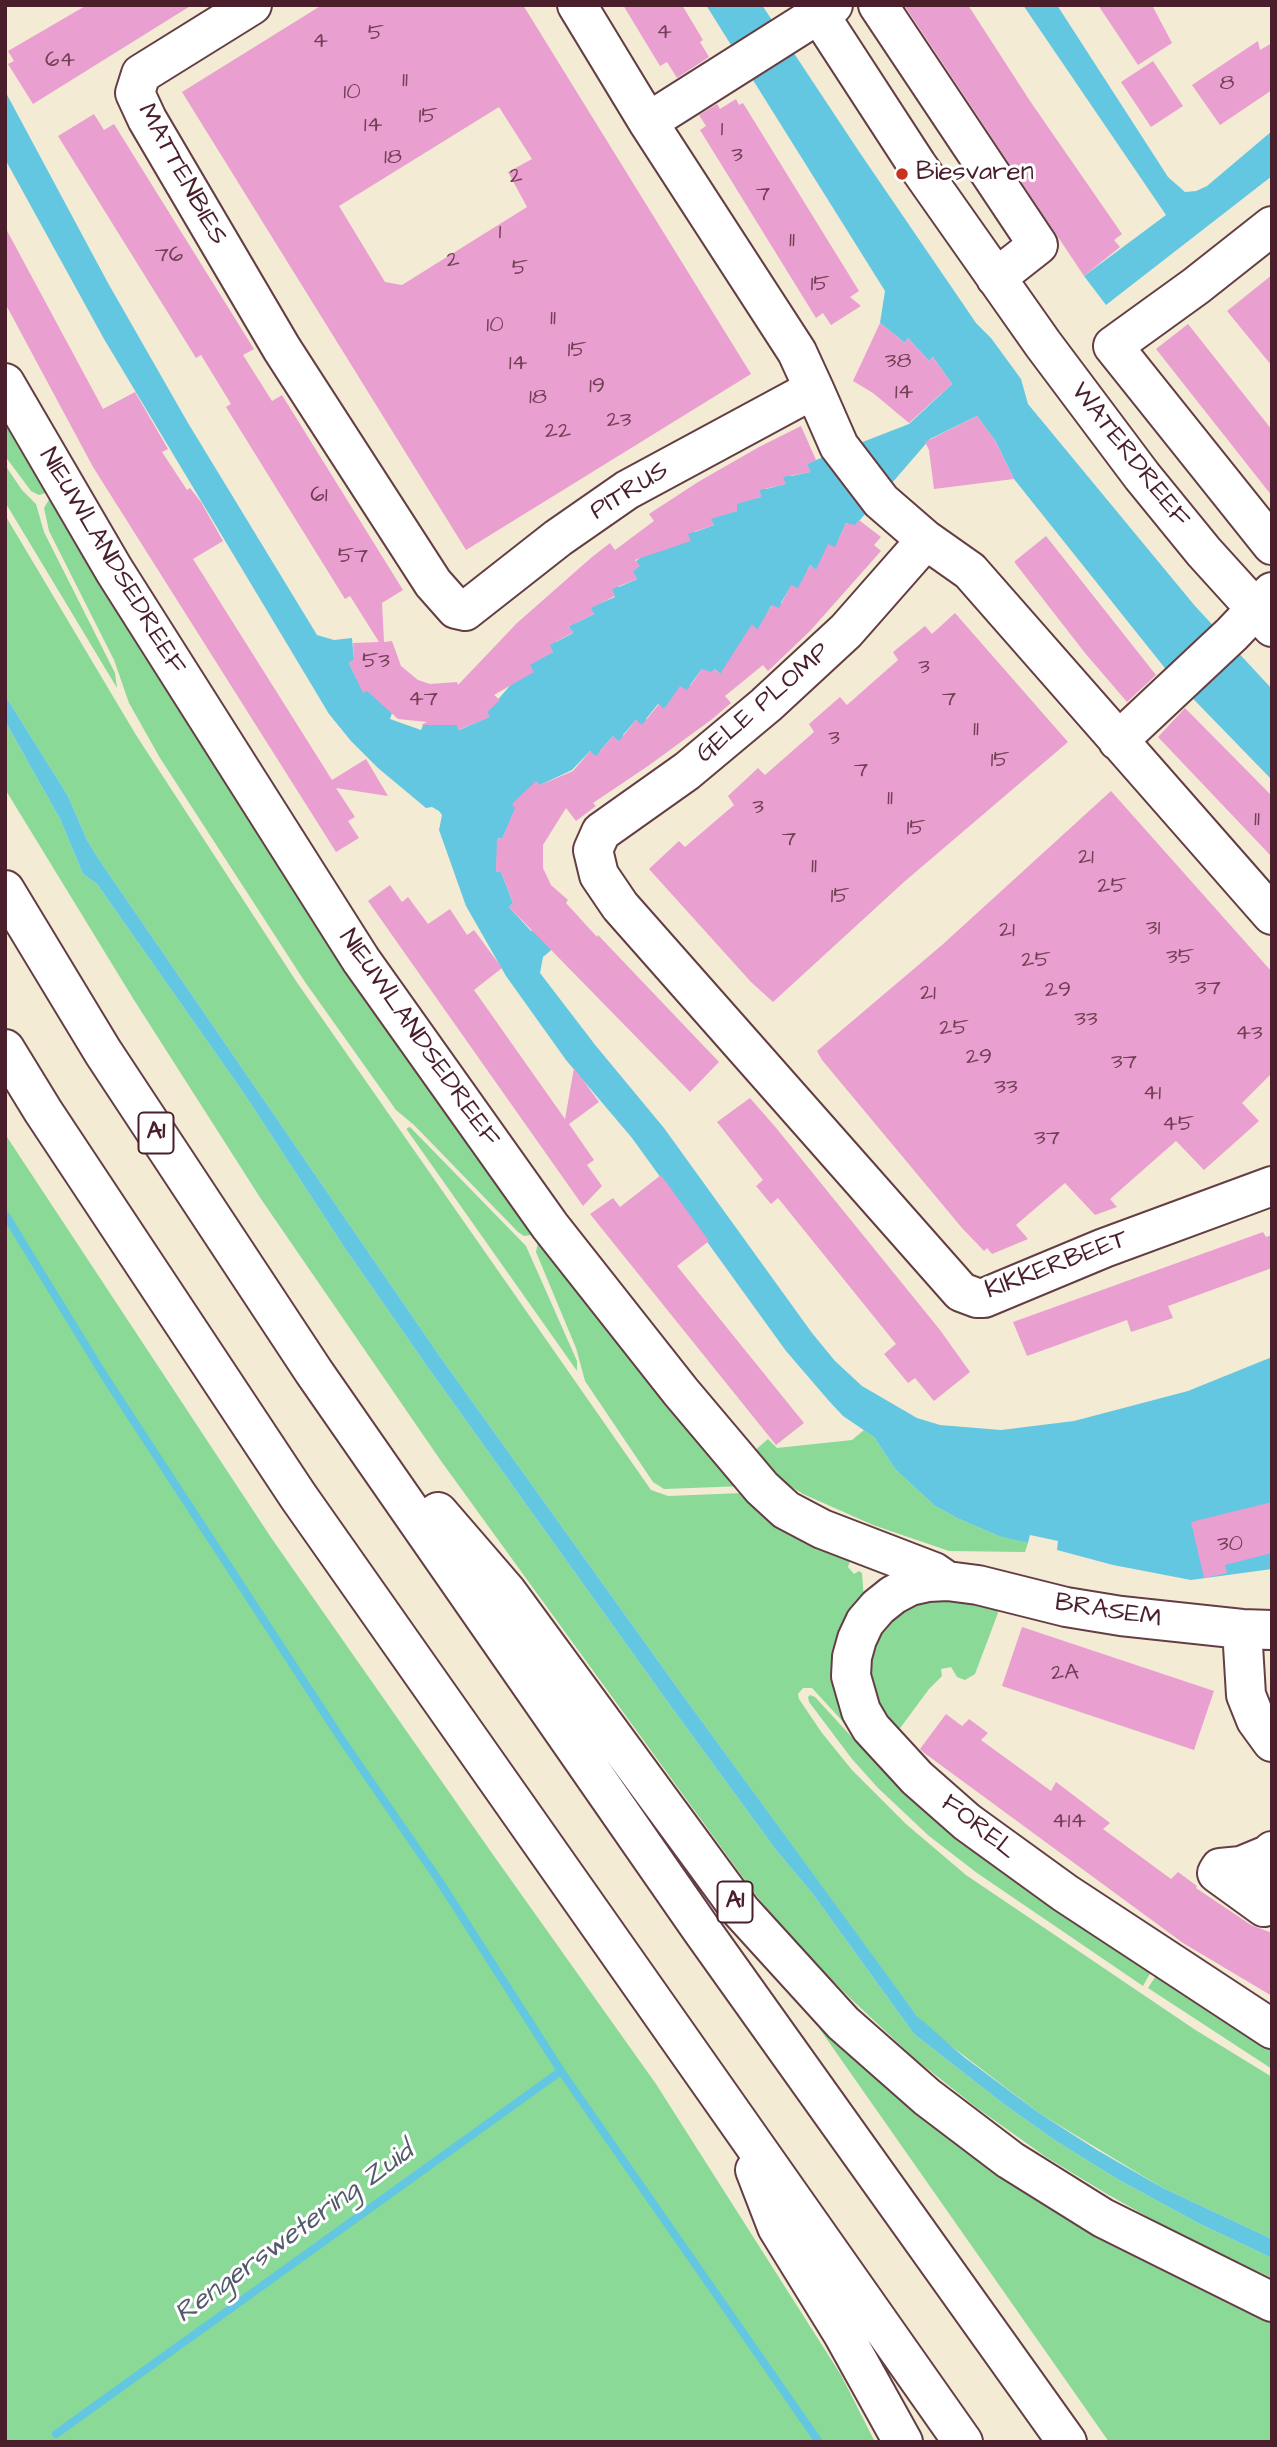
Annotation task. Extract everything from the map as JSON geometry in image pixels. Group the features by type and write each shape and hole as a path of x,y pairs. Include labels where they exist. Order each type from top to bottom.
{"main road":[{"name":"MATTENBIES","path":"252,5 141,74 135,93 146,119 282,349"},
{"path":"577,5 648,122 797,352 839,446 881,501 926,540 970,571 1272,915"},
{"path":"878,5 1038,246 996,278"},
{"path":"648,122 814,15"},
{"name":"WATERDREEF","path":"814,15 996,278 1142,476 1257,616"},
{"path":"1272,226 1196,286 1113,346 1272,545"},
{"name":"PITRUS","path":"282,349 433,583 456,609 465,611 558,538 627,490 814,389"},
{"name":"NIEUWLANDSEDREEF","path":"5,383 108,560 324,905 417,1041 550,1226 681,1392 774,1501 794,1514 859,1545 934,1572 947,1581"},
{"name":"GELE PLOMP","path":"766,1071 620,906 599,875 593,850 601,832 687,771 766,705 846,631 926,540"},
{"path":"1118,741 1257,616"},
{"name":"A1","path":"5,890 103,1052 314,1372 701,1929 1067,2442"},
{"path":"5,1049 43,1111 298,1496 963,2442"},
{"name":"KIKKERBEET","path":"766,1071 954,1285 961,1292 977,1298 1272,1186"},
{"name":"A1","path":"314,1372 507,1592 741,1911 843,2023 927,2097 1010,2160 1103,2218 1272,2302"},
{"path":"859,1545 878,1607"},
{"name":"FOREL","path":"947,1581 910,1586 893,1595 878,1607 857,1639 851,1676 854,1695 870,1728 917,1778 967,1822 1065,1893 1272,2029"},
{"name":"BRASEM","path":"947,1581 978,1585 1066,1607 1169,1622 1257,1629"},
{"path":"1257,1629 1246,1695 1256,1720 1272,1742"},
{"path":"733,2113 777,2227 850,2346 903,2442"}],"green space":[{"path":"5,401 50,490 46,493 39,495 31,491 5,456"},
{"path":"5,465 22,490 36,504 44,532 115,673 117,688 5,502"},
{"path":"50,498 537,1230 531,1235 524,1236 518,1232 414,1125 396,1110 305,982 160,758 129,703 114,660 49,531 44,508"},
{"path":"5,515 136,735 296,981 651,1490 668,1496 743,1493 851,1558 848,1567 854,1574 859,1571 862,1573 864,1600 858,1738 812,1688 803,1688 798,1694 822,1733 852,1770 906,1824 966,1875 1194,2029 1272,2077 1272,2239 1161,2187 1039,2113 933,2032 899,1992 441,1358 87,840 68,796 5,695"},
{"path":"5,721 60,819 83,874 97,884 245,1095 344,1247 429,1369 672,1708 776,1850 812,1893 914,2034 1056,2141 1119,2180 1200,2224 1272,2258 1272,2278 1180,2235 1107,2194 1046,2157 977,2108 914,2058 850,1998 796,1944 755,1894 441,1461 261,1199 134,1000 5,789"},
{"path":"410,1127 526,1246 577,1361 577,1371 407,1130"},
{"path":"5,1134 272,1539 656,2084 841,2375 875,2442 5,2442"},
{"path":"546,1236 745,1486 664,1489 653,1482 585,1381 576,1348 536,1252 538,1242"},
{"path":"864,1430 874,1437 895,1469 935,1506 1001,1537 1028,1543 1025,1552 949,1551 873,1525 803,1494 781,1480 752,1453 768,1439 777,1448 852,1440"},
{"path":"946,1596 997,1608 998,1613 975,1674 965,1680 957,1677 951,1667 941,1669 942,1676 898,1731 884,1717 871,1690 869,1660 880,1632 890,1619 916,1602"},
{"path":"810,1695 815,1697 860,1746 1094,1932 1093,1934 1115,1950 1118,1947 1152,1970 1143,1986 977,1873 929,1836 878,1788 852,1759 809,1702"},
{"path":"1157,1974 1272,2047 1272,2069 1148,1988"},
{"path":"784,1978 870,2059 1272,2309 1272,2442 1109,2442"}],"water":[{"path":"706,5 762,5 976,323 991,338 1021,379 1028,404 1195,606 1272,689 1272,780 1172,677 1014,479 996,442 977,416 930,439 853,528 846,523 838,541 840,543 817,571 810,565 798,591 791,586 781,603 784,606 778,611 771,606 758,631 752,625 721,675 715,669 708,675 702,669 690,685 692,688 664,710 658,704 646,719 648,722 641,727 636,720 623,735 625,738 618,743 613,736 600,751 602,754 595,758 590,751 572,770 540,785 516,808 502,839 498,838 496,871 501,872 513,903 509,907 531,931 535,928 562,941 543,957 540,973 664,1128 812,1333 835,1361 862,1386 917,1418 940,1425 1001,1430 1074,1421 1188,1391 1272,1357 1272,1569 1191,1580 1113,1565 1057,1550 1058,1541 1030,1535 1028,1543 1001,1537 935,1506 895,1469 874,1437 843,1416 829,1401 786,1351 632,1138 566,1060 506,976 466,906 439,830 442,815 432,807 426,808 378,768 329,714 104,339 5,159 5,91 108,283 188,423 317,635 334,640 352,638 354,660 349,663 356,678 392,713 390,719 421,730 423,725 457,725 459,730 489,717 487,712 528,665 553,652 547,645 573,633 568,626 594,614 589,608 615,597 610,590 617,584 619,587 637,579 632,572 639,566 636,561 666,539 714,525 709,518 737,511 733,503 761,497 758,489 785,484 782,476 810,472 807,464 909,424 952,384 933,357 929,361 908,338 905,343 880,323 885,291"},
{"path":"1023,5 1057,5 1168,177 1185,192 1207,186 1272,131 1272,176 1106,305 1084,276 1166,215"},
{"path":"5,695 68,796 98,858 441,1358 917,2016 964,2057 1039,2113 1097,2150 1161,2187 1272,2239 1272,2258 1200,2224 1119,2180 1056,2141 914,2034 812,1893 776,1850 672,1708 429,1369 344,1247 245,1095 97,884 83,874 60,819 5,721"}],"building":[{"path":"87,5 192,5 33,104 8,64 14,61 8,51"},
{"path":"322,5 523,5 751,374 466,550 182,92","holes":["499,107 532,159 508,172 527,207 402,285 385,282 339,206"]},
{"path":"623,5 682,5 703,40 700,42 709,57 677,78 667,62 660,66"},
{"path":"904,5 968,5 1030,101 1122,234 1114,240 1120,247 1084,276"},
{"path":"1098,5 1152,5 1172,43 1138,65"},
{"path":"1258,41 1260,50 1272,43 1272,90 1220,125 1192,85"},
{"path":"1153,61 1183,106 1151,127 1121,82"},
{"path":"736,99 739,105 743,103 859,291 850,297 861,306 831,325 823,313 816,318 700,130 706,126 699,115 717,104 720,109"},
{"path":"94,114 104,130 114,124 254,349 243,355 272,401 282,395 403,590 382,603 384,642 392,641 401,666 418,680 430,684 457,682 458,685 517,623 610,543 615,550 654,521 649,514 698,482 801,426 816,460 807,464 811,472 783,477 786,484 760,490 761,497 737,504 737,511 711,519 714,525 688,534 691,541 635,560 640,566 633,571 637,579 612,589 615,596 591,608 594,614 568,627 574,632 550,645 553,652 530,665 534,672 494,695 500,700 487,712 490,717 458,730 457,725 421,725 427,722 398,719 367,691 363,693 349,663 354,660 353,643 379,642 350,596 345,599 226,407 231,404 201,355 196,358 58,136"},
{"path":"5,227 103,409 135,392 168,449 162,452 187,490 190,488 201,502 223,541 193,559 332,780 366,759 388,796 336,788 355,817 348,821 359,838 336,852 93,467 5,303"},
{"path":"1272,275 1272,366 1227,311"},
{"path":"880,323 905,343 908,338 929,361 933,357 952,384 909,423 873,393 853,381"},
{"path":"1188,324 1272,430 1272,496 1156,349"},
{"path":"977,416 996,442 1014,479 934,489 929,450 925,442"},
{"path":"859,520 881,537 874,545 881,551 810,631 768,671 763,665 725,696 731,703 711,720 593,803 596,806 576,821 566,808 543,845 543,868 551,885 568,900 566,903 597,937 598,935 719,1062 690,1092 509,907 513,903 501,872 496,872 497,838 502,839 515,808 512,804 536,781 540,785 573,771 590,751 596,756 613,736 619,741 636,720 642,725 659,704 664,709 680,686 687,690 702,669 711,672 715,669 720,674 752,624 757,630 772,605 779,608 791,585 798,588 810,565 816,570 828,544 835,547 846,523 855,525"},
{"path":"1046,536 1156,675 1127,702 1015,563"},
{"path":"955,613 1068,742 904,882 773,1002 751,982 649,869 679,841 685,847 734,805 728,796 758,768 765,775 814,732 809,724 840,697 847,705 898,660 893,652 925,626 932,634"},
{"path":"1185,708 1272,796 1272,857 1158,737"},
{"path":"1111,791 1272,972 1272,1073 1242,1103 1259,1121 1204,1170 1176,1141 1110,1199 1117,1207 1095,1215 1065,1183 1016,1225 1028,1239 992,1254 987,1248 984,1251 962,1228 817,1051 942,945"},
{"path":"390,885 402,902 408,897 428,924 450,909 467,935 474,930 502,968 474,990 565,1119 574,1068 599,1102 569,1124 594,1160 587,1165 602,1186 583,1206 368,901"},
{"path":"750,1098 940,1330 970,1372 934,1401 915,1378 908,1383 884,1354 896,1344 778,1198 771,1204 756,1186 763,1180 717,1122"},
{"path":"661,1175 709,1241 677,1266 804,1423 776,1445 590,1214 613,1198 620,1207"},
{"path":"1263,1232 1266,1237 1272,1235 1272,1268 1168,1306 1173,1318 1131,1332 1127,1320 1027,1356 1013,1322"},
{"path":"1272,1502 1272,1553 1225,1565 1227,1573 1204,1578 1191,1522"},
{"path":"1022,1627 1214,1691 1194,1750 1002,1686"},
{"path":"946,1714 962,1726 969,1719 988,1733 981,1740 1051,1791 1056,1782 1110,1823 1103,1829 1171,1879 1178,1872 1197,1886 1196,1888 1251,1925 1272,1933 1272,1996 1183,1943 923,1752 920,1749"}],"waterway":[{"path":"5,1214 105,1377 342,1740 438,1879 561,2071 819,2442"},
{"name":"Rengerswetering Zuid","path":"56,2434 561,2071"}],"place":[{"name":"Biesvaren","path":"902,174"}]}
